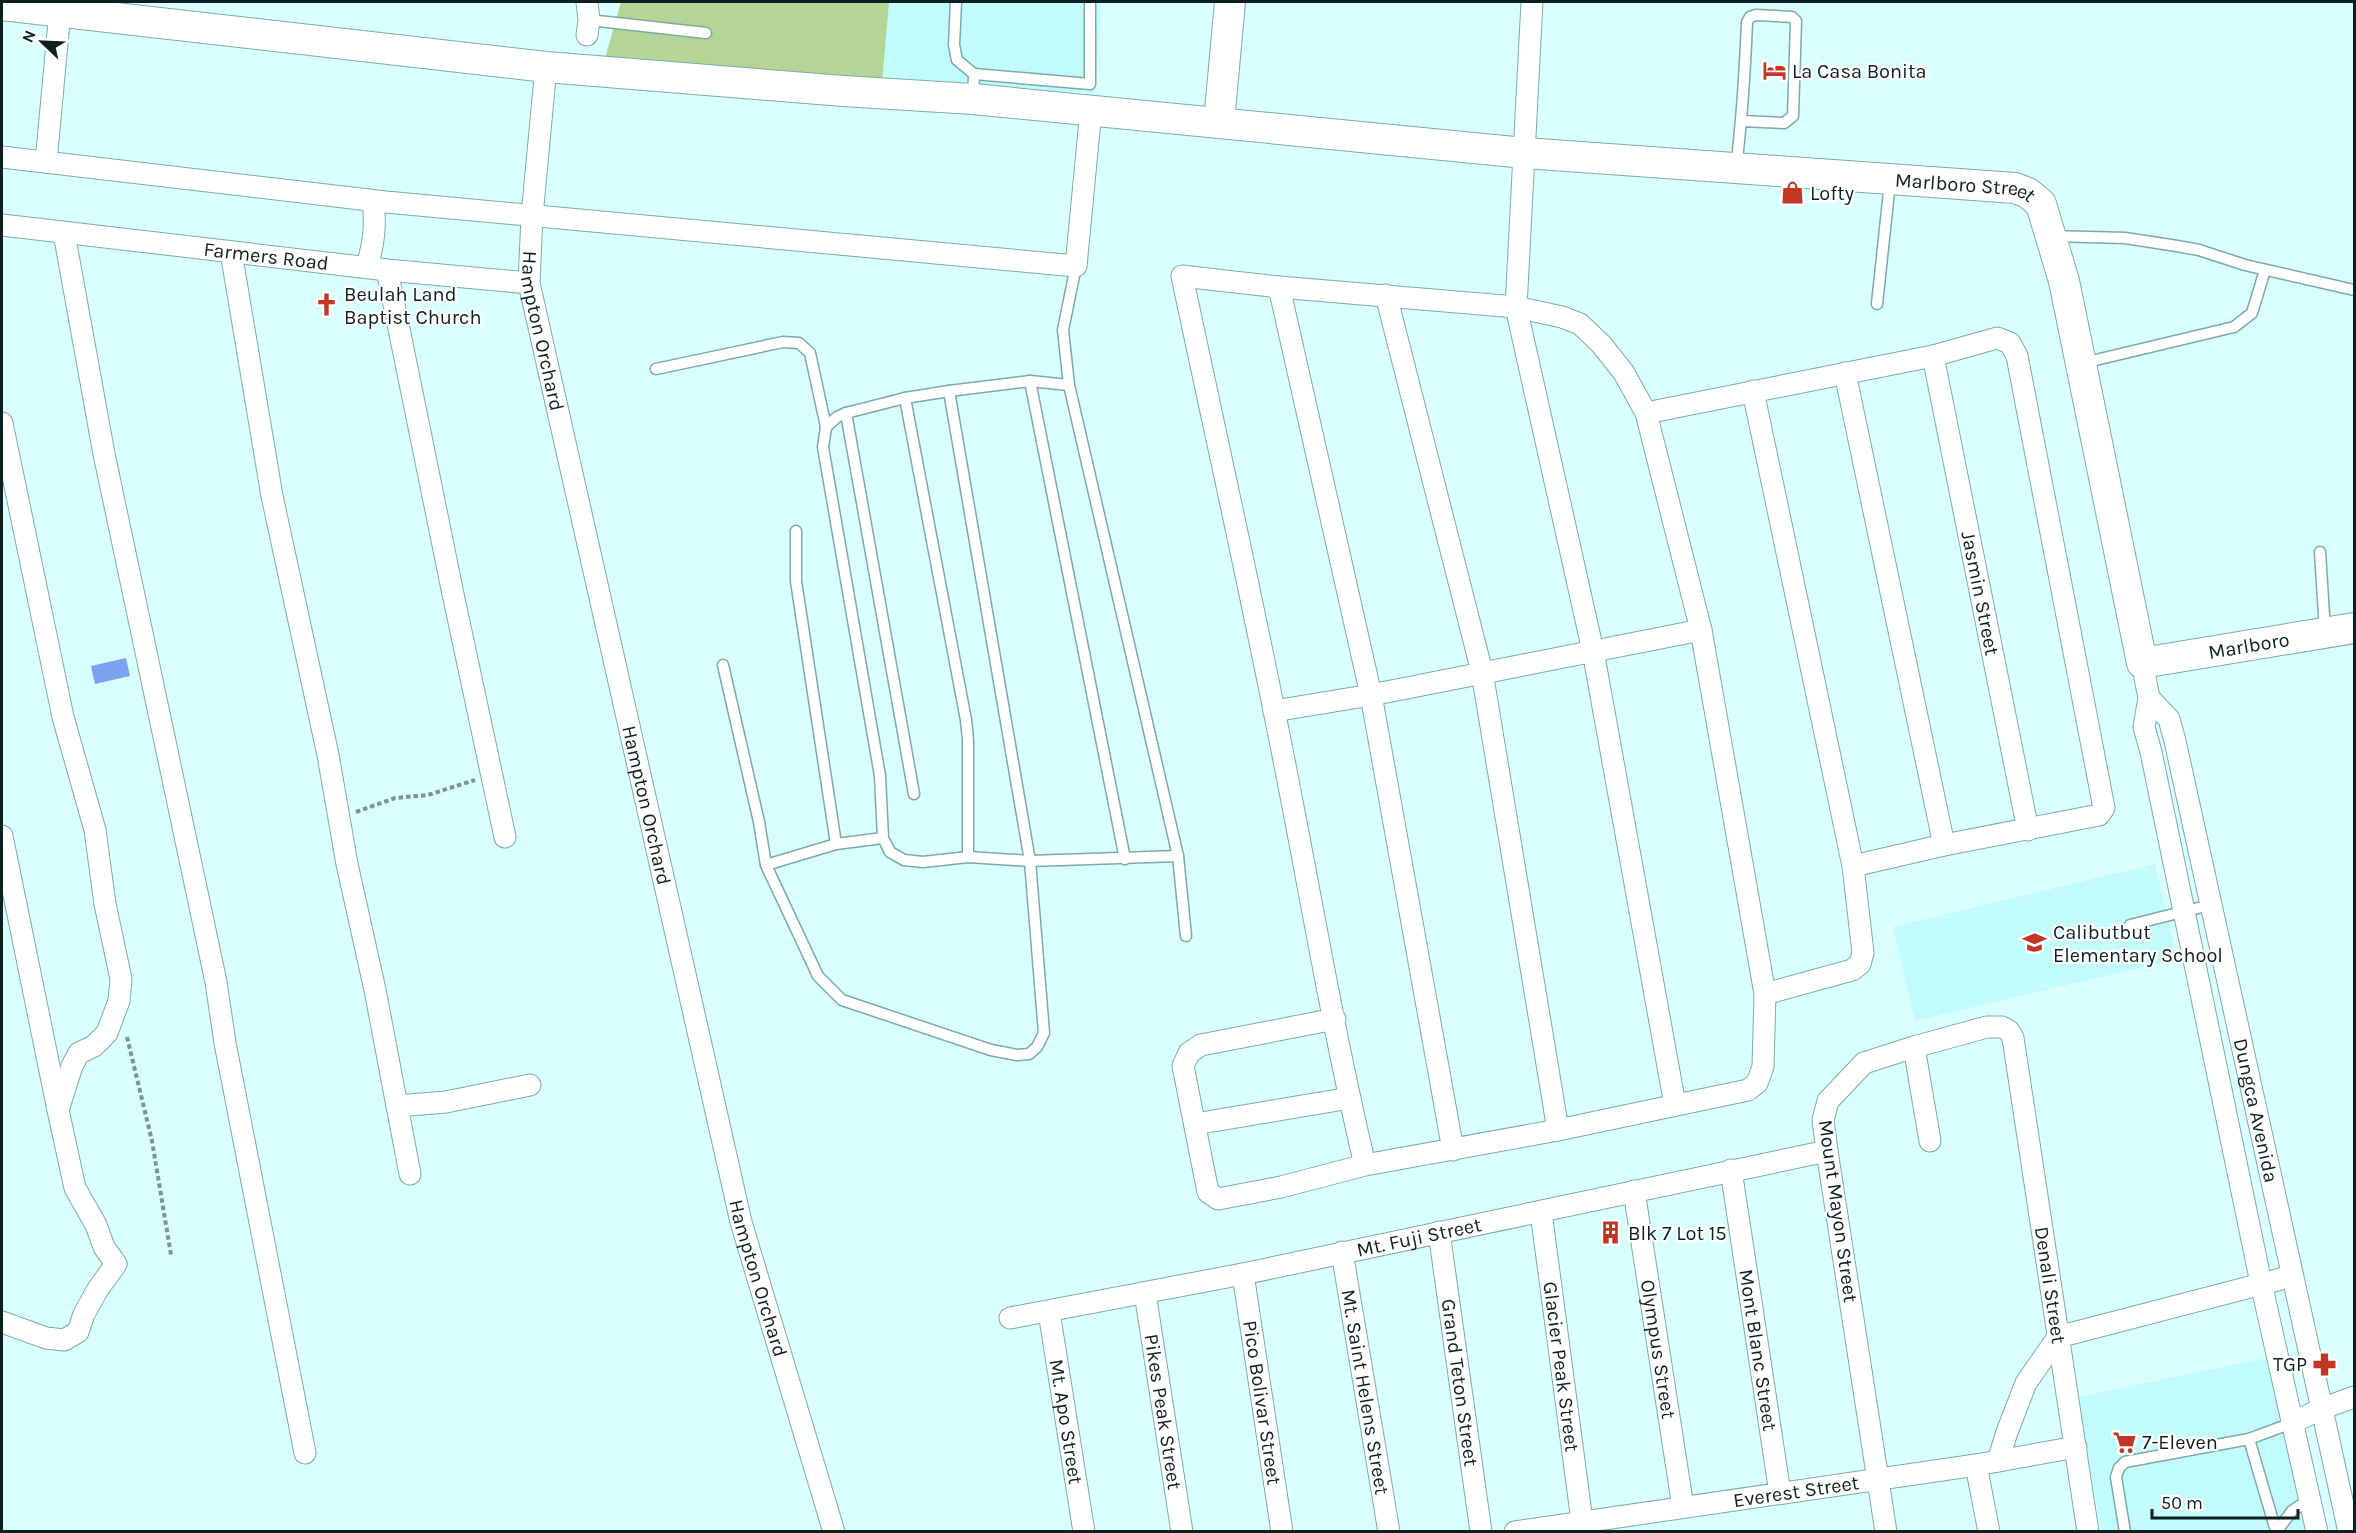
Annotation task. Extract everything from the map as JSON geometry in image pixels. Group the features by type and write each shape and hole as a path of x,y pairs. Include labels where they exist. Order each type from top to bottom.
{"street":[{"path":"1220,123 1230,2"},
{"path":"1532,2 1516,307 1593,651 1675,1105"},
{"name":"Marlboro Street","path":"2,5 546,67 843,91 974,86 1090,97 1220,123 1525,153 2005,187 2028,193 2041,204 2064,281 2079,364 2142,663"},
{"path":"46,162 60,11"},
{"name":"Hampton Orchard","path":"546,67 532,216 529,283 741,1222 834,1532"},
{"path":"2,157 373,201 1076,266 1090,97"},
{"path":"373,201 377,268 493,774 505,837"},
{"name":"Farmers Road","path":"2,225 529,283"},
{"path":"64,232 104,453 216,982 225,1043 305,1453"},
{"path":"231,252 272,496 328,755 338,819 373,980 410,1174"},
{"path":"1335,1019 1201,1045 1193,1050 1183,1066 1208,1192 1218,1199 1281,1187 1365,1165 1558,1130 1748,1090 1757,1083 1763,1067 1765,994 1701,630 1646,413 1624,373 1601,344 1580,324 1562,317 1516,307 1279,287 1182,276 1274,711 1365,1165"},
{"path":"1279,287 1371,695 1453,1150"},
{"path":"1386,295 1482,672 1558,1130"},
{"path":"1646,413 1933,356 1997,338 2010,343 2017,356 2104,805 2099,815 1944,845 1853,866"},
{"name":"Jasmin Street","path":"1933,356 2028,830"},
{"path":"1845,373 1944,845"},
{"path":"1753,391 1853,866 1863,953 1860,964 1852,970 1765,994"},
{"path":"2,423 63,717 95,831 105,904 120,979 118,1001 107,1033 94,1046 80,1053 72,1066 58,1110"},
{"name":"Marlboro","path":"2142,663 2355,628"},
{"path":"1274,711 1371,695 1701,630"},
{"name":"Dungca Avenida","path":"2142,663 2149,698 2144,727 2261,1283 2317,1532"},
{"name":"Dungca Avenida","path":"2149,698 2169,719 2172,730 2349,1532"},
{"path":"2,836 75,1188 96,1225 104,1247 116,1264 98,1288 84,1314 78,1332 64,1340 46,1338 2,1322"},
{"name":"Mount Mayon Street","path":"1886,1532 1827,1151 1824,1111 1836,1090 1864,1063 1994,1026 2009,1031 2013,1038"},
{"name":"Denali Street","path":"2013,1038 2088,1532"},
{"path":"1914,1047 1930,1141"},
{"path":"397,1106 446,1102 531,1085"},
{"path":"1195,1124 1350,1098"},
{"name":"Mt. Fuji Street","path":"1010,1318 1243,1274 1827,1151"},
{"name":"Mont Blanc Street","path":"1731,1170 1780,1492"},
{"name":"Olympus Street","path":"1634,1191 1683,1507"},
{"name":"Glacier Peak Street","path":"1541,1212 1582,1521"},
{"name":"Grand Teton Street","path":"1440,1232 1481,1532"},
{"name":"Mt. Saint Helens Street","path":"1342,1252 1389,1532"},
{"name":"Pico Bolivar Street","path":"1243,1274 1282,1532"},
{"path":"1998,1461 2026,1383 2058,1337 2292,1275"},
{"name":"Pikes Peak Street","path":"1146,1293 1182,1532"},
{"name":"Mt. Apo Street","path":"1049,1312 1084,1532"},
{"path":"2292,1423 2321,1409 2355,1397"},
{"name":"Everest Street","path":"1523,1531 1780,1492 1976,1466 2076,1447"},
{"path":"1976,1466 1989,1532"}],"lane":[{"path":"956,2 954,45 957,60 974,86"},
{"path":"1090,2 1090,97"},
{"path":"1736,168 1742,121 1747,22 1750,17 1756,15 1792,17 1796,21 1793,116 1784,123 1742,121"},
{"path":"588,19 706,33"},
{"path":"1877,304 1890,178"},
{"path":"2050,236 2125,238 2177,246 2265,270 2355,290"},
{"path":"1076,266 1063,330 1069,385 1178,856 1186,936"},
{"path":"2079,364 2234,327 2252,313 2265,270"},
{"path":"656,369 783,342 798,343 810,353 826,427 823,447 880,776 883,838 890,852 904,860 923,862 969,857 1030,861 1178,856"},
{"path":"826,427 837,417 846,413 904,398 1030,381 1069,385"},
{"path":"1030,381 1125,859"},
{"path":"723,665 759,822 766,865 818,976 842,1000 991,1050 1017,1055 1029,1054 1038,1047 1044,1033 1030,861 949,391"},
{"path":"904,398 966,720 969,857"},
{"path":"846,413 914,794"},
{"path":"796,531 795,581 836,844"},
{"path":"2320,552 2325,634"},
{"path":"766,865 836,844 883,838"},
{"path":"2130,925 2210,905"},
{"path":"2125,1532 2116,1477 2119,1468 2125,1462 2249,1439 2292,1423"},
{"path":"2249,1439 2276,1531"},
{"path":"2276,1531 2292,1511 2310,1499"}],"path":[{"path":"338,819 395,798 446,791 461,783 493,774"},
{"path":"127,1036 152,1141 171,1255"}],"shaded area":[{"path":"889,2 1101,2 1095,93 882,83"},
{"name":"Calibutbut Elementary School","path":"2155,864 2177,959 1915,1021 1893,927"},
{"path":"2266,1358 2308,1531 2101,1531 2078,1397"}],"green space":[{"path":"621,2 889,2 882,83 602,69"}],"water":[{"path":"126,658 130,676 95,684 91,666"}],"place":[{"name":"La Casa Bonita","path":"1774,71"},
{"name":"Lofty","path":"1792,193"},
{"name":"Beulah Land Baptist Church","path":"326,305"},
{"name":"Calibutbut Elementary School","path":"2035,943"},
{"name":"Blk 7 Lot 15","path":"1610,1233"},
{"name":"TGP","path":"2325,1364"},
{"name":"7-Eleven","path":"2124,1442"}]}
